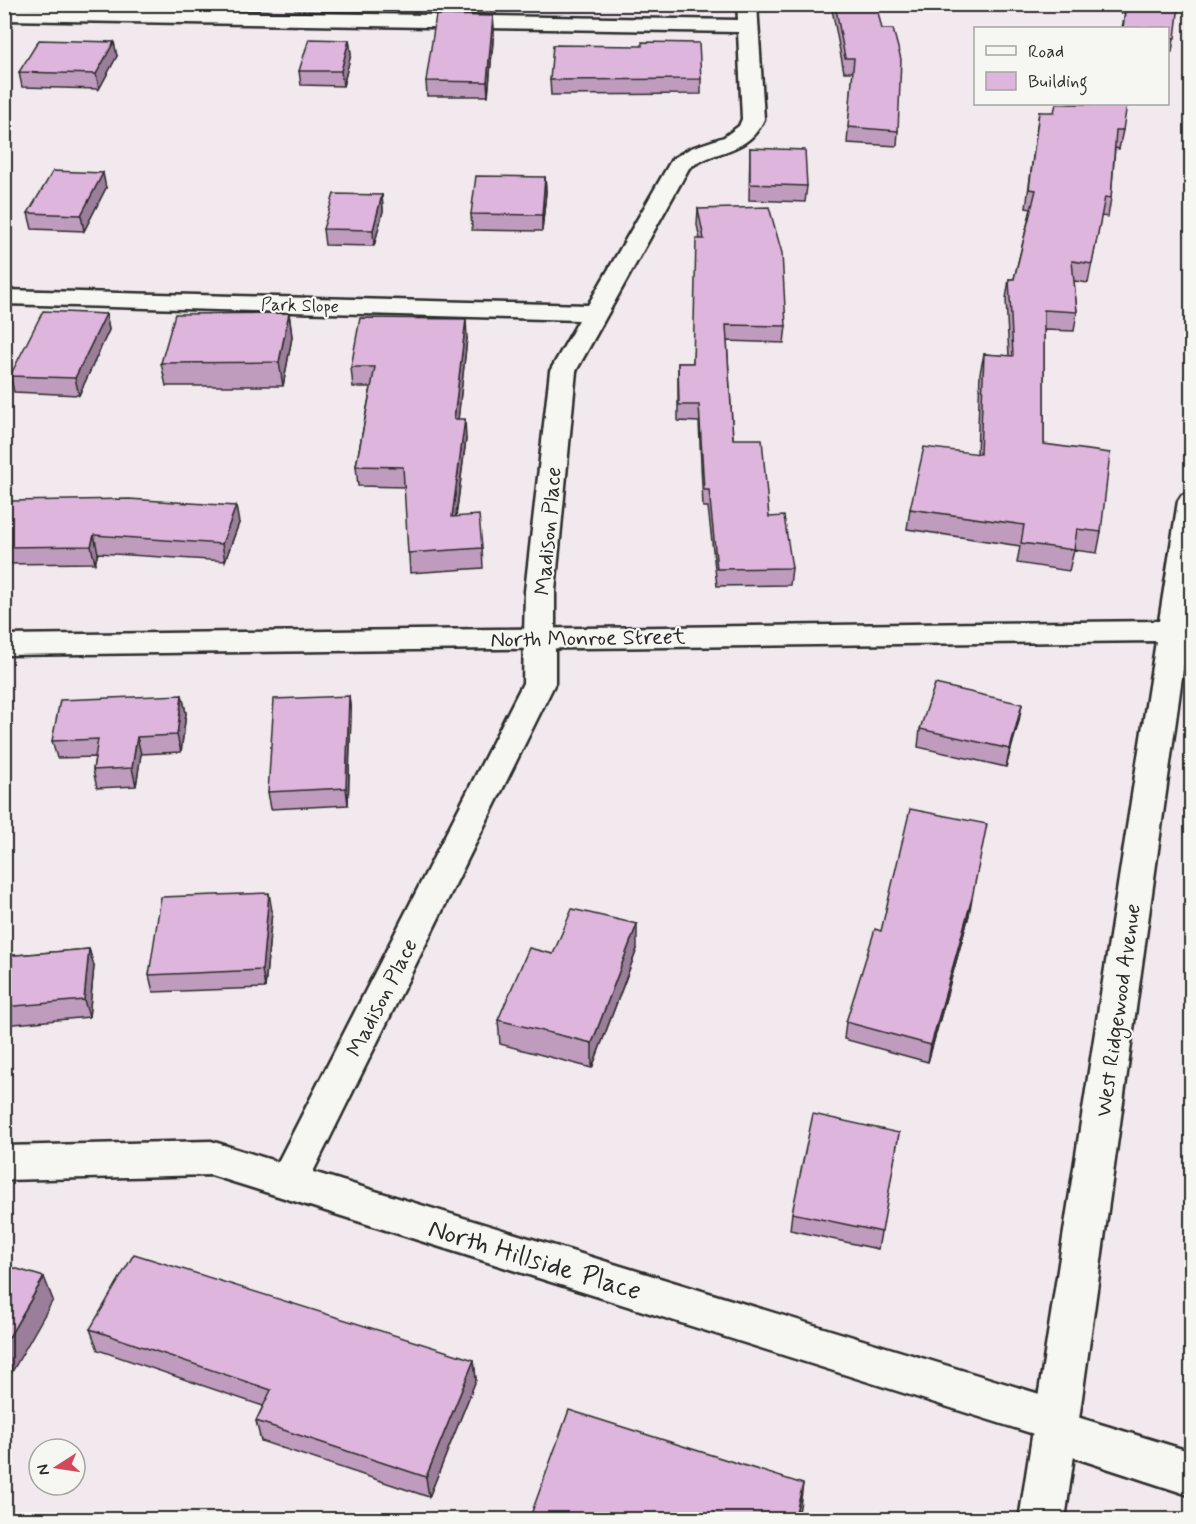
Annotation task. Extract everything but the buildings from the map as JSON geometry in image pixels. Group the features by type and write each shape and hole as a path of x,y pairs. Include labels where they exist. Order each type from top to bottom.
{"street":[{"path":"4,14 293,11 748,15"},
{"name":"Madison Place","path":"288,1182 539,683 540,591 563,372 680,164 695,153 740,139 751,128 753,120 748,15"},
{"name":"Park Slope","path":"4,297 596,313"},
{"name":"West Ridgewood Avenue","path":"1041,1520 1182,631 1191,501"},
{"name":"North Monroe Street","path":"4,645 1182,631"},
{"name":"North Hillside Place","path":"4,1163 211,1158 1055,1426 1191,1474"}]}
